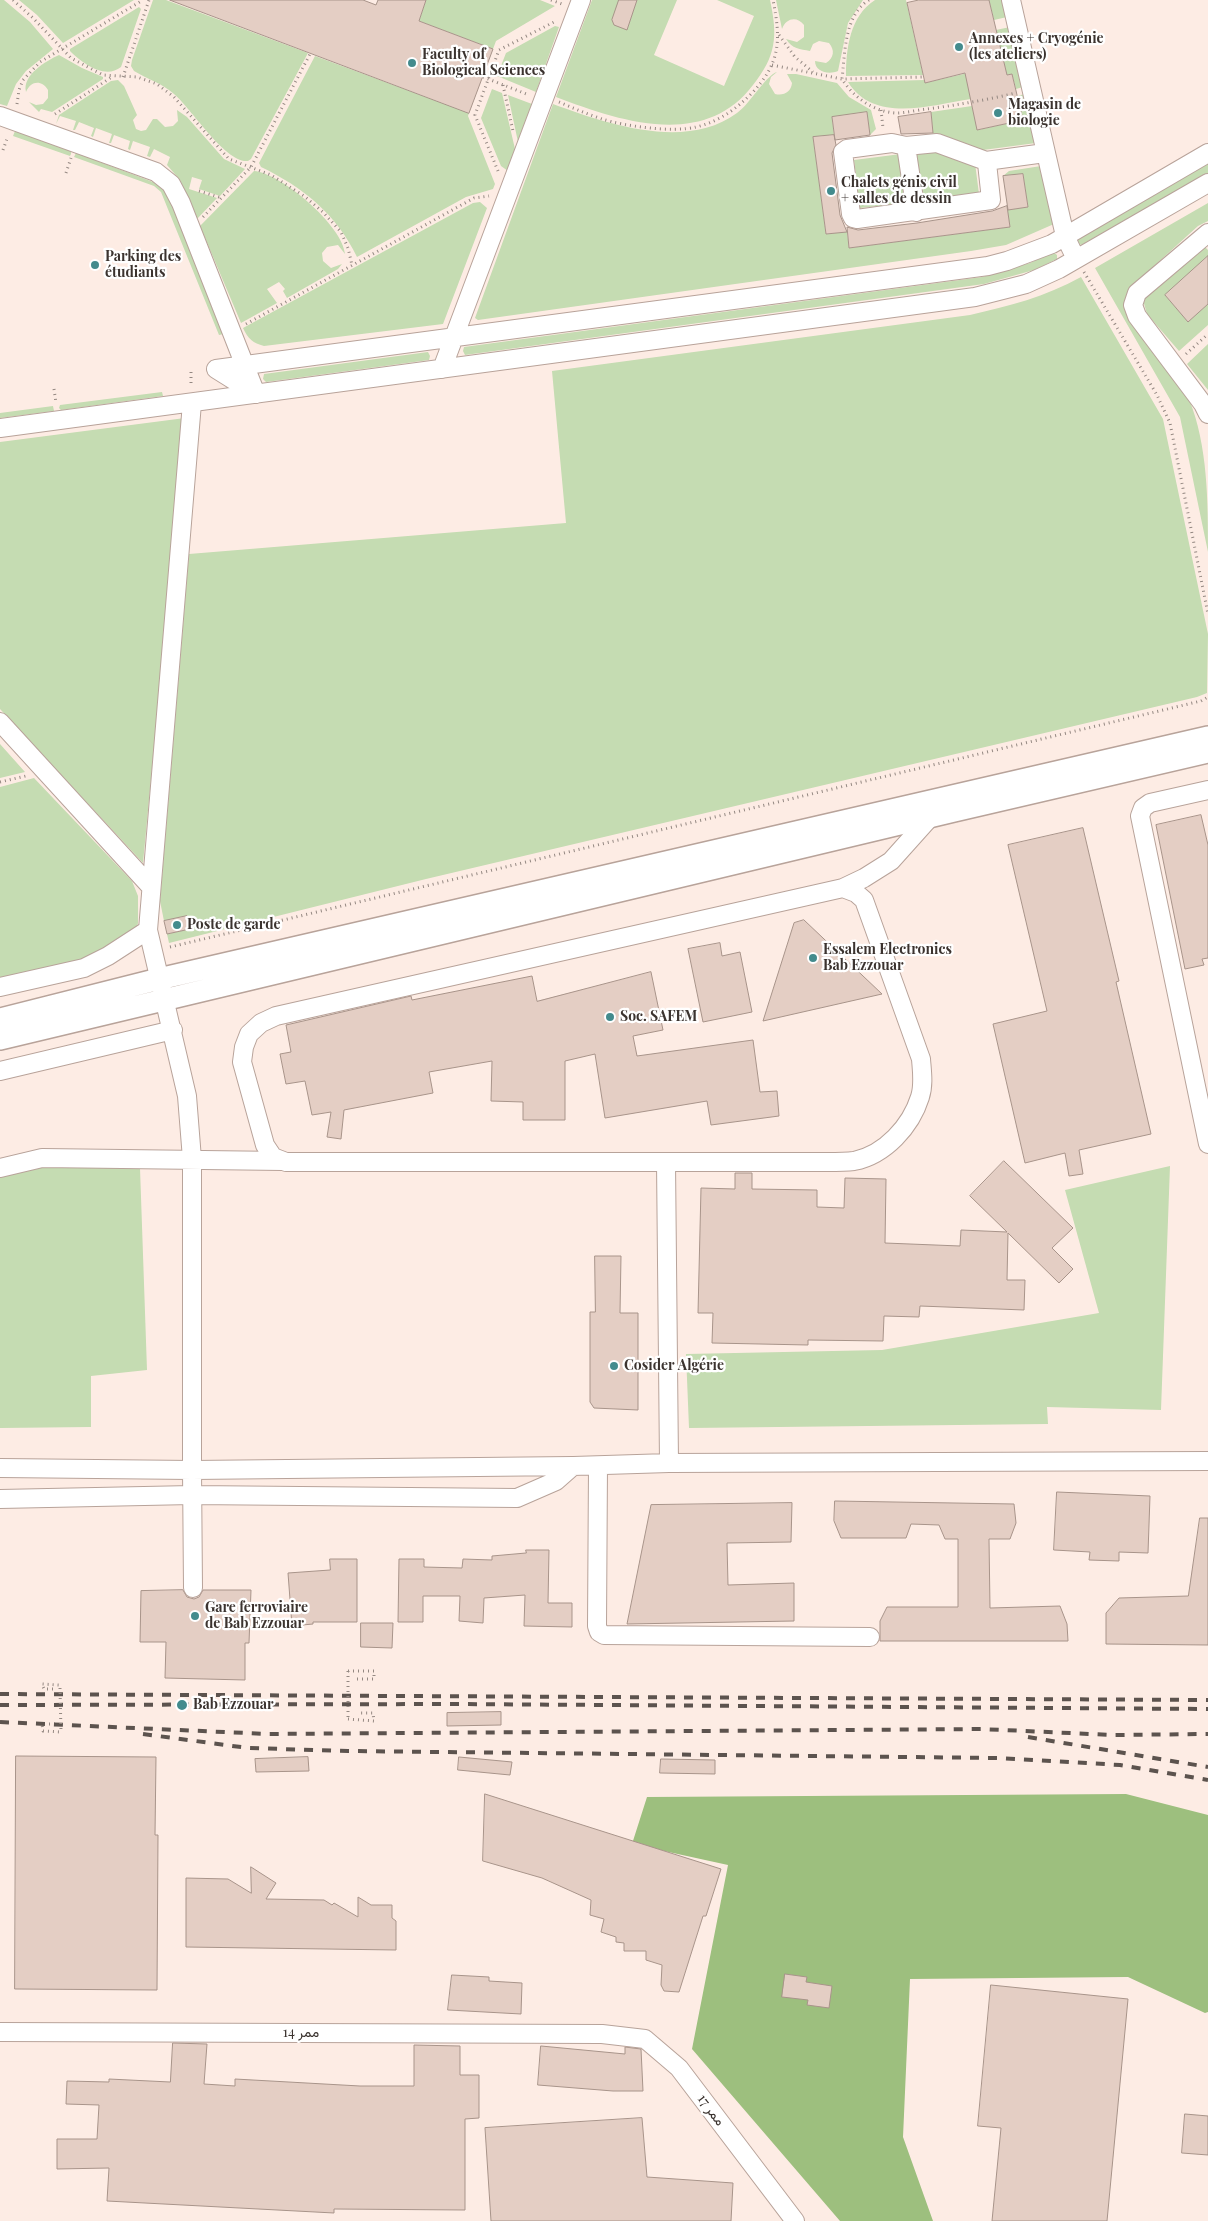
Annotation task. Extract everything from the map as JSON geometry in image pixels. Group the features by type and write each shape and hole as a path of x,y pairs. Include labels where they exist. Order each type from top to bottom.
{"main road":[{"path":"0,1019 159,979 1208,737"},
{"path":"0,1039 1208,752"}],"street":[{"path":"1011,0 1045,153 1066,236 1076,259"},
{"path":"442,369 579,5"},
{"path":"7,118 156,172 164,177 177,193 256,394"},
{"path":"986,161 992,197 989,202 857,219 853,218 851,214 844,150 892,143 906,146 937,143 986,161 1045,153"},
{"path":"906,146 916,212"},
{"path":"256,394 216,370 970,270 1015,259 1066,236 1208,153"},
{"path":"0,428 975,297 1026,284 1076,259 1208,183"},
{"path":"1208,233 1137,293 1134,305 1136,316 1203,404 1208,414"},
{"path":"192,403 148,930 187,1096 192,1159 193,1588"},
{"path":"0,722 152,888"},
{"path":"1208,790 1150,803 1143,808 1140,816 1208,1144"},
{"path":"286,1162 273,1158 265,1145 242,1062 244,1047 249,1034 261,1023 276,1016 843,888 864,878 891,861 950,796"},
{"path":"0,1168 42,1158 286,1162 855,1161 877,1152 895,1139 910,1118 920,1097 923,1076 921,1059 864,900 856,892 843,888"},
{"path":"0,987 84,968 108,956 148,930"},
{"path":"0,1071 172,1030"},
{"path":"666,1162 670,1463"},
{"path":"0,1468 192,1470 598,1466 670,1463 1208,1461"},
{"path":"0,1500 192,1495 517,1498 556,1481 573,1466"},
{"path":"598,1466 597,1626 599,1632 604,1635 870,1637"},
{"name":"ممر 14","path":"0,2032 602,2034"},
{"name":"ممر 17","path":"602,2034 645,2040 679,2068 795,2221"}],"path":[{"path":"13,0 33,18 61,49 87,68 113,77 147,80 161,87 190,114 224,155 235,162 252,167 283,181 323,212 340,232 348,248 352,265"},
{"path":"7,118 23,80 40,62 142,0"},
{"path":"123,77 149,0"},
{"path":"483,77 543,100 555,100 603,119 670,129 694,128 729,114 754,91 772,65 778,48 779,34 773,0"},
{"path":"869,0 856,13 850,25 842,79 851,93 858,98 881,110 896,113 971,103 1031,90"},
{"path":"232,331 474,198 508,194 475,115 488,79 499,50 579,5"},
{"path":"779,34 795,57 816,74"},
{"path":"192,229 252,167 310,54"},
{"path":"772,65 842,79 924,77"},
{"path":"55,114 113,77"},
{"path":"503,85 514,133"},
{"path":"199,191 222,198"},
{"path":"1076,259 1157,395 1170,423 1208,614"},
{"path":"1174,365 1208,334"},
{"path":"152,951 1191,704 1208,697"},
{"path":"0,782 45,771"},
{"path":"356,1679 374,1679 374,1671 348,1671 348,1719 374,1721 373,1713 360,1713"},
{"path":"53,1689 44,1689 42,1684 58,1685 60,1688 61,1732 43,1731 42,1724 55,1724"}],"green space":[{"path":"0,0 4,0 30,22 53,49 26,71 16,84 7,106 0,104"},
{"path":"19,0 134,0 63,43 37,15"},
{"path":"153,0 166,0 308,53 251,159 248,161 239,160 230,154 219,145 174,94 134,71 131,66"},
{"path":"426,0 540,0 555,6 496,41 493,49 419,21"},
{"path":"592,0 677,0 654,55 724,86 754,16 717,0 770,0 774,25 771,55 761,75 753,85 733,105 710,118 686,124 660,124 633,121 606,114 556,97"},
{"path":"776,0 863,0 848,23 838,71 831,73 823,72 816,65 815,61 826,63 831,59 833,51 829,43 819,41 813,44 810,51 796,48 788,42 786,39 797,42 804,37 804,25 795,19 786,22 782,29"},
{"path":"875,0 906,0 923,75 846,76 851,34 860,15"},
{"path":"989,0 1003,0 1007,17 994,20"},
{"path":"139,7 141,9 121,67 115,71 101,71 87,65 70,51 70,49"},
{"path":"555,26 559,27 536,92 497,76 506,53"},
{"path":"1010,27 1023,87 1016,89 1012,74 991,78 1004,64 996,30"},
{"path":"59,55 103,77 103,79 52,112 41,109 39,112 29,102 36,105 43,104 48,98 48,90 43,84 34,83 26,92 28,80 36,69"},
{"path":"315,56 469,113 468,116 495,184 493,189 466,197 357,257 349,242 329,215 305,193 261,167 259,163"},
{"path":"985,69 971,99 921,107 888,107 873,103 859,95 848,82 925,80 925,83"},
{"path":"777,72 771,77 769,84 775,94 789,91 792,83 787,74 796,74 837,83 849,97 871,110 876,129 870,135 867,112 832,117 834,135 813,137 826,234 847,231 849,248 1010,227 1007,210 1028,207 1023,174 1003,176 1009,171 1041,166 1054,224 1006,245 971,251 478,320 475,318 553,104 622,126 671,132 694,130 717,124 737,113 768,78"},
{"path":"118,80 124,86 137,115 133,120 136,129 146,130 153,119 157,119 165,127 173,126 178,121 177,110 187,117 224,159 245,169 220,196 199,189 202,180 192,177 189,189 217,198 197,219 180,180 167,165 170,157 154,149 150,157 147,156 150,147 133,141 130,150 128,149 130,141 114,135 111,143 109,143 112,134 96,128 93,137 91,136 94,128 79,122 75,130 73,130 76,121 60,116 56,124 59,115 111,81"},
{"path":"492,89 502,93 515,149 508,171 501,166 481,118"},
{"path":"1025,94 1036,143 983,150 938,134 933,134 931,112 972,106 978,130 1023,120 1017,96"},
{"path":"508,95 532,104 518,142"},
{"path":"15,131 71,151 71,154 70,156 13,136"},
{"path":"936,150 975,163 979,194 920,201 913,153"},
{"path":"76,153 161,185 167,193 224,334 219,335 161,192 154,186 74,157"},
{"path":"901,154 906,203 860,208 854,160"},
{"path":"1208,163 1208,173 1081,245 1076,241 1077,239"},
{"path":"254,171 266,174 279,181 309,203 334,230 342,242 345,254 338,245 327,247 322,253 323,261 331,268 342,264 338,269 287,298 283,291 285,289 279,282 267,289 277,303 241,323 200,226"},
{"path":"480,202 487,208 443,324 264,346 251,340 245,332 243,328 473,203"},
{"path":"1208,203 1208,221 1198,226 1131,287 1127,300 1130,315 1137,330 1182,388 1189,399 1195,417 1206,474 1208,552 1180,417 1095,268"},
{"path":"1205,247 1208,250 1208,256 1165,295 1188,321 1208,304 1208,325 1179,351 1147,314 1143,300"},
{"path":"1053,252 1057,255 1057,259 1034,270 984,284 465,355 463,351 464,347 982,277 1030,263"},
{"path":"1081,277 1163,419 1208,634 1207,693 1197,697 426,879 169,943 167,934 190,929 186,916 164,921 160,901 189,554 566,523 552,371 970,315 1040,295"},
{"path":"1208,344 1208,390 1187,364"},
{"path":"428,352 429,360 266,382 263,379 264,374"},
{"path":"162,392 163,396 61,410 59,408 60,405"},
{"path":"53,406 54,411 0,418 0,413"},
{"path":"185,418 143,863 0,709 0,442"},
{"path":"0,744 25,772 0,778"},
{"path":"34,778 132,881 138,896 138,923 136,930 128,937 75,964 0,981 0,787"},
{"path":"39,1166 140,1168 147,1370 91,1376 91,1427 0,1428 0,1175"},
{"path":"1170,1166 1161,1410 1047,1407 1048,1424 689,1428 686,1354 882,1350 1099,1313 1065,1190"},
{"path":"1126,1794 1208,1815 1208,2012 1205,2013 1128,1977 910,1979 903,2137 933,2221 840,2221 692,2049 728,1865 632,1844 647,1797"}],"building":[{"name":"Faculty of Biological Sciences","path":"170,0 363,0 376,5 378,0 426,0 419,21 493,49 469,113"},
{"path":"619,0 637,0 627,30 614,25 612,20"},
{"name":"Annexes + Cryogénie (les ateliers)","path":"919,0 989,0 1007,75 1012,74 1023,120 977,130 965,73 925,83 907,3"},
{"path":"867,112 870,135 835,140 832,117"},
{"path":"931,112 933,133 901,134 898,117"},
{"path":"834,135 836,145 832,153 840,215 847,232 826,234 813,137"},
{"path":"1023,174 1028,207 1008,210 1003,176"},
{"path":"1007,206 1010,227 849,248 847,227 858,230 917,223 992,211"},
{"path":"1208,256 1208,304 1188,322 1165,295"},
{"path":"1201,815 1208,845 1208,958 1202,959 1204,965 1185,969 1156,825"},
{"path":"1083,828 1119,981 1116,982 1151,1134 1079,1150 1083,1174 1069,1176 1065,1153 1025,1163 993,1024 1047,1011 1008,845"},
{"name":"Poste de garde","path":"187,916 190,929 167,934 164,921"},
{"name":"Essalem Electronics Bab Ezzouar","path":"804,920 882,994 763,1021 794,923"},
{"path":"720,943 722,956 740,952 752,1012 703,1022 688,949"},
{"path":"651,972 663,1030 633,1036 637,1056 753,1040 760,1092 777,1091 779,1116 711,1125 707,1101 605,1118 595,1054 565,1061 565,1120 523,1120 523,1102 491,1101 492,1061 429,1072 433,1093 344,1110 341,1139 327,1137 331,1112 312,1115 305,1081 286,1084 280,1054 291,1052 286,1025 411,996 412,1000 532,976 537,1001"},
{"path":"1004,1161 1073,1228 1052,1248 1073,1269 1059,1283 1008,1233 1007,1280 1025,1280 1024,1310 920,1306 919,1317 884,1316 883,1341 808,1340 808,1345 712,1343 713,1313 698,1313 701,1188 735,1189 735,1173 752,1173 752,1189 817,1190 817,1207 844,1208 845,1178 886,1179 885,1243 960,1246 961,1230 1007,1232 970,1196"},
{"name":"Cosider Algérie","path":"595,1256 621,1256 620,1313 638,1313 638,1410 594,1408 590,1402 590,1312 595,1312"},
{"path":"1057,1492 1150,1496 1148,1553 1119,1552 1119,1561 1089,1560 1090,1552 1054,1550"},
{"path":"835,1501 1014,1504 1016,1523 1010,1539 989,1539 990,1608 1060,1606 1067,1624 1068,1641 880,1641 880,1621 887,1607 958,1607 958,1539 945,1539 939,1525 911,1524 906,1538 841,1538 834,1521"},
{"path":"792,1503 791,1542 727,1543 728,1585 794,1583 794,1621 627,1624 651,1505"},
{"path":"1200,1518 1208,1518 1208,1645 1106,1644 1106,1613 1119,1598 1188,1596"},
{"path":"526,1550 549,1550 548,1603 572,1603 572,1627 524,1626 525,1595 484,1598 483,1623 459,1621 460,1596 423,1596 423,1622 398,1622 399,1559 424,1559 424,1567 462,1568 463,1559 492,1560 492,1556 526,1553"},
{"path":"330,1559 357,1559 357,1622 313,1622 313,1624 292,1626 288,1573 330,1570"},
{"name":"Gare ferroviaire de Bab Ezzouar","path":"183,1590 187,1597 194,1599 199,1597 203,1590 251,1590 249,1643 245,1643 245,1680 165,1678 166,1642 140,1642 141,1591"},
{"path":"361,1623 393,1623 392,1648 361,1647"},
{"path":"501,1712 501,1725 447,1726 447,1713"},
{"path":"16,1756 156,1757 155,1835 158,1835 157,1990 15,1989"},
{"path":"308,1757 309,1771 256,1772 255,1759"},
{"path":"459,1757 512,1762 510,1775 458,1770"},
{"path":"661,1759 715,1760 715,1774 660,1773"},
{"path":"485,1794 721,1869 706,1916 703,1916 679,1992 664,1991 661,1985 662,1965 646,1960 646,1951 624,1951 624,1943 616,1942 616,1937 601,1932 604,1919 590,1915 591,1900 542,1878 483,1861"},
{"path":"251,1867 276,1883 266,1899 324,1900 332,1905 334,1903 358,1917 358,1897 371,1905 392,1905 392,1918 396,1921 396,1950 186,1947 186,1878 228,1879 251,1893"},
{"path":"785,1974 807,1977 806,1982 832,1986 829,2008 807,2005 808,2000 782,1997"},
{"path":"452,1975 489,1977 489,1981 522,1983 521,2014 448,2010"},
{"path":"991,1985 1128,1999 1107,2221 992,2221 1001,2128 978,2126"},
{"path":"173,2043 207,2044 204,2084 235,2086 235,2079 360,2086 414,2086 414,2045 460,2046 460,2075 479,2075 479,2118 465,2119 465,2210 334,2209 334,2213 107,2201 109,2168 57,2169 57,2139 97,2139 99,2105 66,2104 67,2081 109,2082 109,2079 170,2082"},
{"path":"541,2046 625,2054 625,2047 641,2049 643,2091 613,2091 538,2085"},
{"path":"1185,2114 1208,2116 1208,2155 1182,2153"},
{"path":"642,2118 647,2177 733,2183 731,2221 491,2221 485,2128"}],"railway":[{"path":"0,1694 1208,1700"},
{"path":"0,1705 453,1704 1208,1709"},
{"path":"0,1722 268,1734 981,1729 1113,1735 1208,1734"},
{"path":"143,1734 248,1748 348,1751 999,1758 1120,1765 1208,1780"},
{"path":"1028,1737 1208,1767"}],"place":[{"name":"Annexes + Cryogénie (les ateliers)","path":"959,47"},
{"name":"Faculty of Biological Sciences","path":"412,63"},
{"name":"Magasin de biologie","path":"998,113"},
{"name":"Chalets génis civil + salles de dessin","path":"831,191"},
{"name":"Parking des étudiants","path":"95,265"},
{"name":"Poste de garde","path":"177,925"},
{"name":"Essalem Electronics Bab Ezzouar","path":"813,958"},
{"name":"Soc. SAFEM","path":"610,1017"},
{"name":"Cosider Algérie","path":"614,1366"},
{"name":"Gare ferroviaire de Bab Ezzouar","path":"195,1616"},
{"name":"Bab Ezzouar","path":"182,1705"}]}
